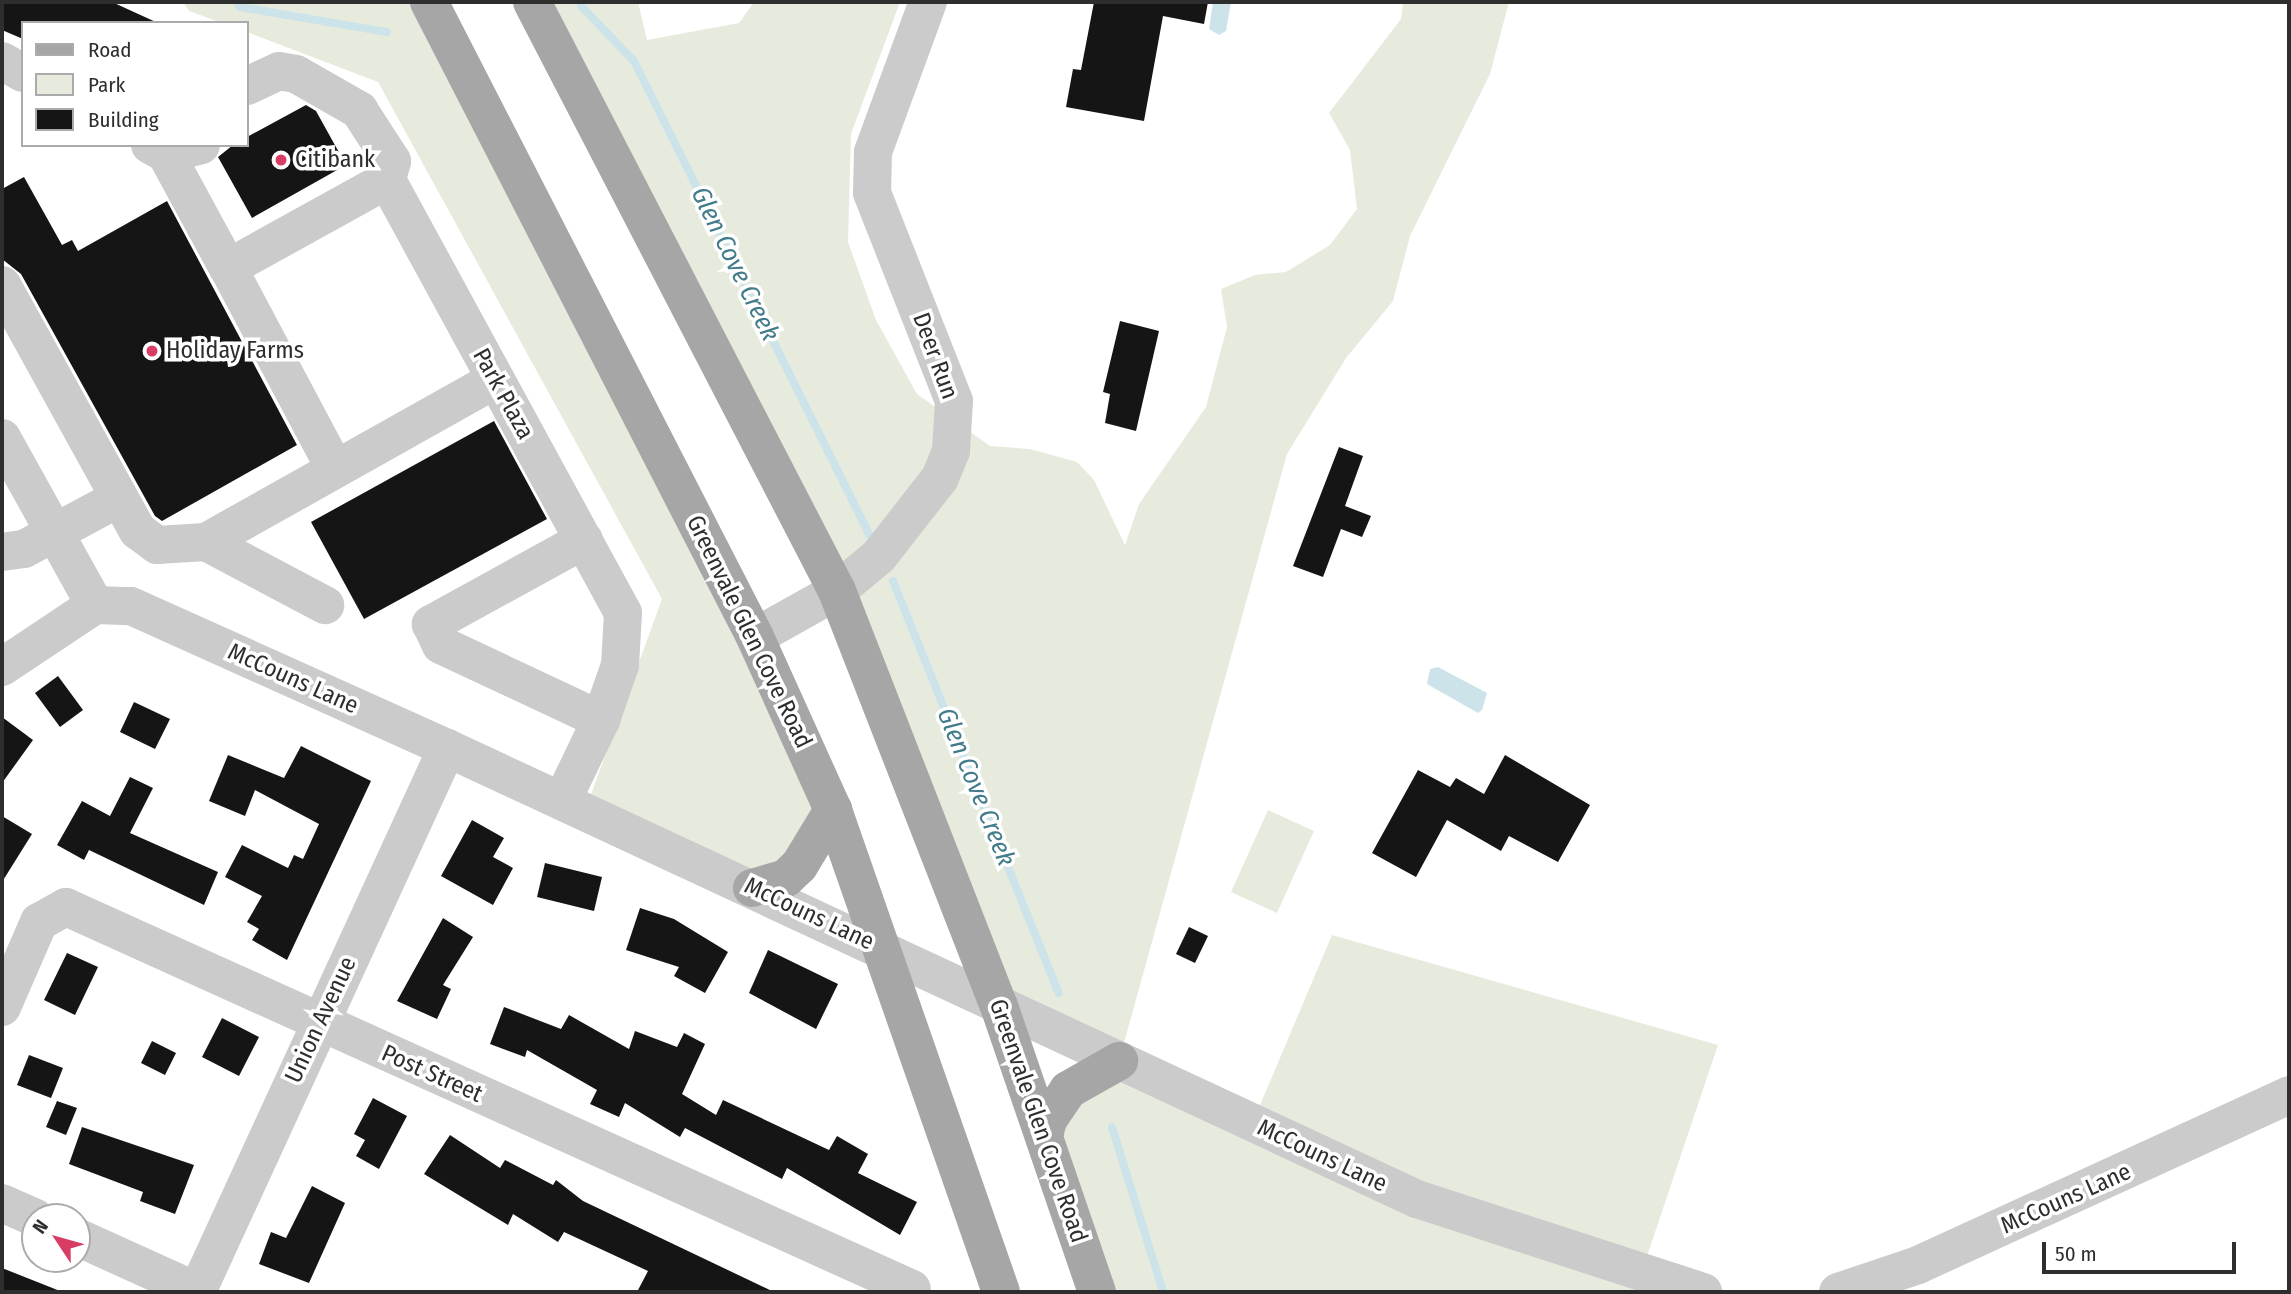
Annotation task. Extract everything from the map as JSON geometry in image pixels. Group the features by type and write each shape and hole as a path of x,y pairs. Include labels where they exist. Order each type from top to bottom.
{"main road":[{"name":"Greenvale Glen Cove Road","path":"429,2 755,637 833,810 877,945 1001,1292"},
{"name":"Greenvale Glen Cove Road","path":"532,2 837,591 999,1006 1097,1292"},
{"path":"752,888 786,878 799,866 833,810"},
{"path":"1044,1136 1048,1120 1068,1090 1119,1061"}],"street":[{"name":"Deer Run","path":"755,637 837,591 896,539 933,488 951,451 956,425 954,401 872,193 873,152 928,2"},
{"path":"2,61 21,72"},
{"name":"Park Plaza","path":"248,86 279,71 347,100 392,160 387,180 623,613 620,665 601,720 562,801"},
{"path":"172,148 228,268 334,467"},
{"path":"228,268 387,180"},
{"path":"2,285 138,531 157,545 206,542 334,467 495,380"},
{"path":"2,438 95,605 2,667"},
{"path":"2,552 57,533 120,498"},
{"path":"584,540 431,624 441,645 601,720"},
{"path":"206,542 325,605"},
{"name":"McCouns Lane","path":"95,605 131,606 877,945 999,1006 1417,1199 1564,1251 1703,1292"},
{"name":"Union Avenue","path":"197,1292 447,748"},
{"name":"Post Street","path":"2,1007 40,922 66,908 912,1290"},
{"name":"McCouns Lane","path":"1838,1292 1930,1260 2289,1096"},
{"path":"2,1203 21,1212"},
{"path":"91,1243 197,1292"}],"green space":[{"path":"183,2 429,2 833,810 759,891 585,811 662,599 378,82 248,32 248,21 216,21 189,11"},
{"path":"540,2 638,2 647,40 739,23 754,2 900,2 851,134 848,242 876,320 917,394 990,446 1030,449 1077,462 1094,480 1125,545 1139,504 1206,407 1227,327 1221,289 1255,275 1286,272 1330,245 1357,209 1350,150 1329,113 1401,19 1403,2 1509,2 1490,74 1410,236 1393,301 1346,358 1287,454 1119,1061 1252,1124 1332,935 1718,1045 1641,1274 1703,1292 1097,1292 1044,1136 1102,1068 999,1006 887,715"},
{"path":"1268,810 1314,831 1277,913 1231,892"}],"water":[{"path":"1213,2 1231,2 1226,31 1219,35 1209,29"},
{"path":"1438,667 1487,693 1482,710 1478,713 1427,684 1430,669"}],"building":[{"path":"2,2 112,2 154,21 21,21 21,38 2,30"},
{"path":"1094,2 1208,2 1204,24 1163,16 1144,121 1066,107 1073,69 1081,70"},
{"name":"Citibank","path":"306,105 316,111 346,165 252,218 218,157 230,147 248,147 248,136"},
{"name":"Holiday Farms","path":"24,177 62,245 72,240 78,251 167,201 297,445 162,521 155,516 21,274 2,259 2,189"},
{"path":"1120,321 1159,331 1136,431 1105,423 1110,394 1103,392"},
{"path":"494,421 547,519 364,619 311,522"},
{"path":"1339,447 1363,456 1345,506 1371,516 1362,537 1341,529 1323,577 1293,566"},
{"path":"58,676 83,710 60,727 35,693"},
{"path":"134,702 170,719 155,749 120,732"},
{"path":"2,717 33,740 2,783"},
{"path":"301,746 371,781 287,960 252,940 259,929 247,922 262,896 225,877 242,845 288,868 294,855 303,859 319,824 255,790 245,816 209,801 228,755 284,778"},
{"path":"1505,755 1590,805 1558,862 1509,836 1501,851 1447,820 1416,877 1372,853 1418,770 1450,787 1456,778 1484,794"},
{"path":"130,777 153,788 130,833 218,872 204,905 89,850 84,860 57,845 82,801 110,816"},
{"path":"2,816 32,834 2,882"},
{"path":"472,820 504,838 493,857 513,868 493,905 441,876"},
{"path":"545,863 602,877 594,911 537,897"},
{"path":"640,908 674,919 728,952 705,993 674,976 679,967 626,950"},
{"path":"443,918 473,937 443,985 451,989 437,1019 397,1001"},
{"path":"1189,927 1208,936 1195,963 1176,954"},
{"path":"768,950 838,984 816,1029 749,993"},
{"path":"67,953 98,967 75,1015 44,1000"},
{"path":"504,1007 561,1029 569,1015 629,1049 635,1031 677,1047 684,1033 705,1044 682,1094 716,1115 723,1100 829,1150 837,1136 868,1154 858,1173 917,1202 900,1235 787,1168 782,1179 685,1128 680,1137 625,1103 619,1117 590,1104 597,1090 527,1050 525,1057 490,1044"},
{"path":"222,1018 259,1037 239,1076 202,1057"},
{"path":"152,1041 176,1053 165,1075 141,1063"},
{"path":"29,1055 63,1068 51,1098 17,1085"},
{"path":"373,1098 407,1116 379,1169 356,1156 365,1140 354,1134"},
{"path":"57,1101 77,1108 66,1135 46,1127"},
{"path":"82,1127 194,1165 175,1214 140,1201 143,1192 69,1164"},
{"path":"450,1135 500,1168 505,1160 553,1185 556,1180 583,1201 774,1292 637,1292 648,1271 564,1232 558,1242 513,1214 508,1225 424,1174"},
{"path":"312,1186 345,1203 309,1283 259,1264 271,1232 286,1238"},
{"path":"2,1268 60,1291 60,1292 2,1292"}],"waterway":[{"name":"Glen Cove Creek","path":"237,2 240,7 387,32"},
{"name":"Glen Cove Creek","path":"581,6 634,61 870,536"},
{"name":"Glen Cove Creek","path":"893,581 1059,993"},
{"name":"Glen Cove Creek","path":"1112,1127 1163,1292"}],"place":[{"name":"Citibank","path":"281,160"},
{"name":"Holiday Farms","path":"152,351"}]}
